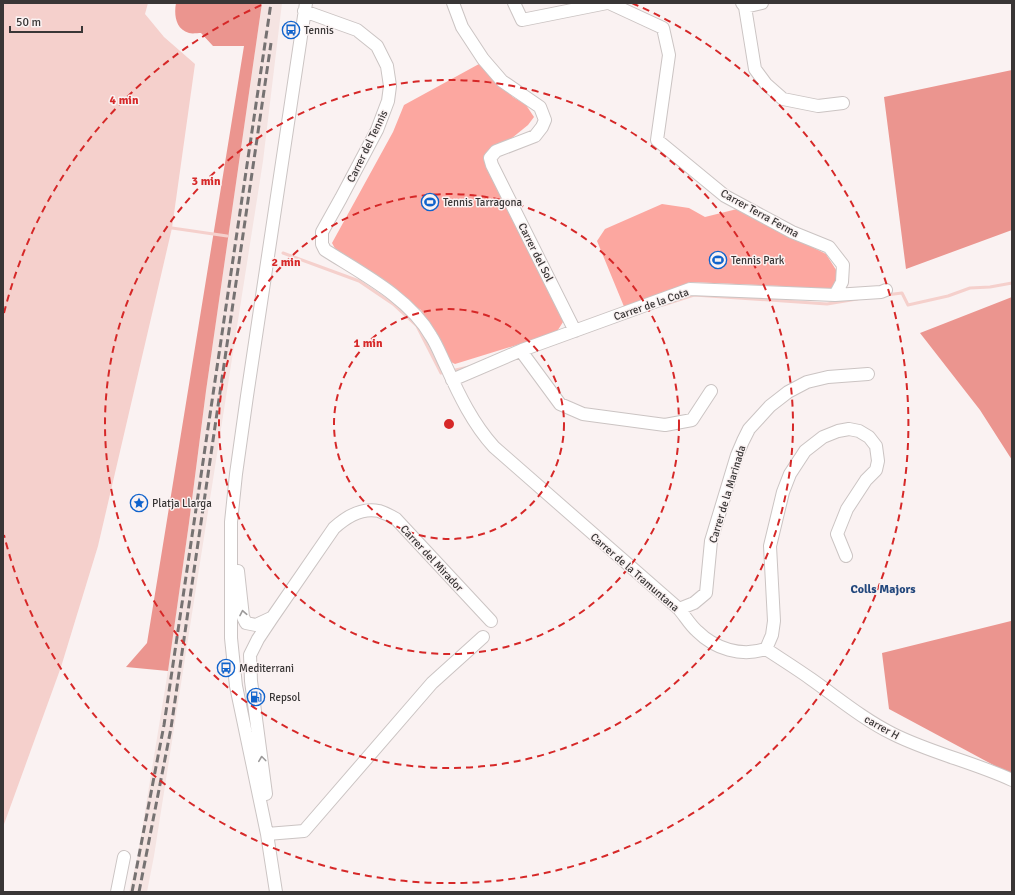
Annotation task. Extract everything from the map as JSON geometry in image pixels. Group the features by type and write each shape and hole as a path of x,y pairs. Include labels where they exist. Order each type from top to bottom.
{"street":[{"name":"Carrer del Sol","path":"453,3 462,27 483,59 502,81 540,107 544,114 545,120 535,136 496,151 490,158 570,332"},
{"name":"Carrer Terra Ferma","path":"514,3 522,20 608,3 663,28 669,55 657,140 725,196 792,232 829,247 843,265 842,282 835,295"},
{"path":"762,3 744,5 754,69 766,84 783,99 818,106 843,103"},
{"path":"276,892 263,811 236,686 231,638 231,533 236,474 305,7"},
{"name":"Carrer del Tennis","path":"305,7 357,30 376,46 387,66 390,86 388,101 377,130 342,198 322,232 322,244 325,250"},
{"name":"Carrer de la Tramuntana","path":"325,250 387,290 406,305 424,324 476,425 494,447 679,609 696,630 722,648 746,653 766,649"},
{"name":"Carrer de la Cota","path":"451,378 570,332 690,289 835,295 881,292 886,290"},
{"path":"522,350 560,404 584,414 665,425 692,420 711,391"},
{"name":"Carrer de la Marinada","path":"679,609 694,603 706,592 711,541 743,441 756,421 770,406 788,392 806,382 828,377 868,374"},
{"path":"766,649 772,635 774,621 770,546 783,492 790,474 805,451 823,437 838,431 849,429 858,431 869,437 876,446 878,460 876,470 866,480 847,509 837,534 846,556"},
{"name":"Carrer del Mirador","path":"263,811 266,792 251,681 250,655 258,639 272,618 334,528 344,518 361,511 379,511 396,519 491,622"},
{"path":"231,533 236,550 243,618 246,623 256,625 272,618"},
{"path":"267,834 304,831 432,683 483,637"},
{"name":"carrer H","path":"766,649 810,678 864,718 892,734 916,744 975,764 1012,780"},
{"path":"117,892 124,857"}],"shaded area":[{"path":"3,3 148,3 145,14 164,37 195,64 172,228 98,546 61,667 3,827"},
{"path":"176,3 262,3 206,391 168,671 126,667 147,643 244,46 213,46 201,33 190,33 184,31 176,21"},
{"path":"262,3 282,3 263,161 154,856 147,892 129,892 138,854 166,683 206,391"},
{"name":"Tennis Tarragona","path":"479,64 513,97 526,105 534,117 528,125 484,161 563,316 563,322 556,333 455,364 451,362 421,310 338,254 332,243 393,132 404,105"},
{"path":"1012,70 1012,230 906,269 884,97"},
{"name":"Tennis Park","path":"662,204 689,208 705,217 737,209 826,254 838,273 838,280 832,288 823,290 781,286 690,282 625,309 597,241 605,229"},
{"path":"1012,297 1012,460 980,410 920,333"},
{"path":"1012,616 1012,775 889,709 882,653 1011,621"}],"waterway":[{"path":"172,228 227,236"},
{"path":"283,253 359,281 393,304 417,326 441,373 445,372"},
{"path":"886,295 902,293 908,305 948,296 970,288 990,287 1012,283"},
{"path":"663,305 694,295 827,304 857,299"},
{"path":"451,371 469,367"}],"railway":[{"path":"132,892 164,725 271,3"},
{"path":"139,892 171,728 271,43"}],"place":[{"name":"Tennis","path":"291,30"},
{"name":"Tennis Tarragona","path":"430,202"},
{"name":"Tennis Park","path":"718,260"},
{"name":"Platja Llarga","path":"139,503"},
{"name":"Mediterrani","path":"226,668"},
{"name":"Repsol","path":"256,697"}],"district":[{"name":"Colls Majors","path":"883,589"}]}
